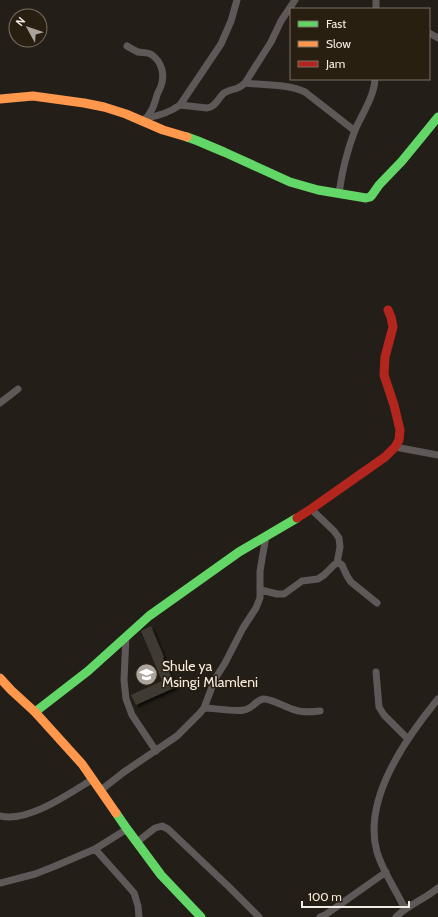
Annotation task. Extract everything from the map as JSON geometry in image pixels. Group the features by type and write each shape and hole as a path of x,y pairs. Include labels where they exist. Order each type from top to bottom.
{"street":[{"path":"145,120 171,111 180,105 220,44 231,21 238,0"},
{"path":"180,105 207,108 211,107 226,92 238,89 245,83 295,0"},
{"path":"127,46 138,52 149,53 152,55 159,63 162,72 161,86 156,102 152,111 145,120"},
{"path":"338,192 345,157 370,98 376,80"},
{"path":"245,83 298,88 355,131"},
{"path":"0,99 33,96 84,102 104,107 145,120 163,130 198,141 290,182 318,190 362,197 370,197 438,117"},
{"path":"34,712 88,671 149,616 239,552 311,509 385,457 395,447 399,440 400,430 394,405 384,376 387,347 393,327 388,310"},
{"path":"0,403 18,389"},
{"path":"395,447 438,455"},
{"path":"261,590 284,594 302,581 318,579 337,563 340,538 311,509"},
{"path":"101,790 124,772 156,751 197,717 204,708 215,679 243,628 256,608 260,598 260,571 266,536"},
{"path":"337,563 342,565 351,582 377,603"},
{"path":"126,636 124,680 126,699 132,715 156,751"},
{"path":"376,672 379,707 384,716 408,739"},
{"path":"0,678 82,764 161,875 201,917"},
{"path":"204,708 244,710 264,699 296,711 320,711"},
{"path":"405,909 377,851 374,832 376,808 392,767 408,739 438,699"},
{"path":"0,816 7,818 31,813 51,804 93,779"},
{"path":"137,842 155,828 162,826 168,829 259,917"},
{"path":"0,883 15,880 53,867 95,849 127,829"},
{"path":"95,849 134,893 138,906 138,917"},
{"path":"320,917 386,872"},
{"path":"396,917 405,909 425,898 438,888"}],"building":[{"path":"151,626 176,687 136,705 131,695 162,681 141,631"}],"traffic: fast":[{"path":"187,137 290,182 318,190 366,198 372,195 438,117"},
{"path":"35,712 88,671 149,616 239,552 297,518"},
{"path":"116,813 161,875 201,917"}],"traffic: slow":[{"path":"0,99 33,96 104,107 126,114 163,130 187,137"},
{"path":"0,678 35,712 82,764 116,813"}],"traffic: jam":[{"path":"297,518 385,457 395,447 399,440 400,430 394,405 384,375 385,357 393,327 388,310"}],"place":[{"name":"Shule ya Msingi Mlamleni","path":"147,674"}]}
